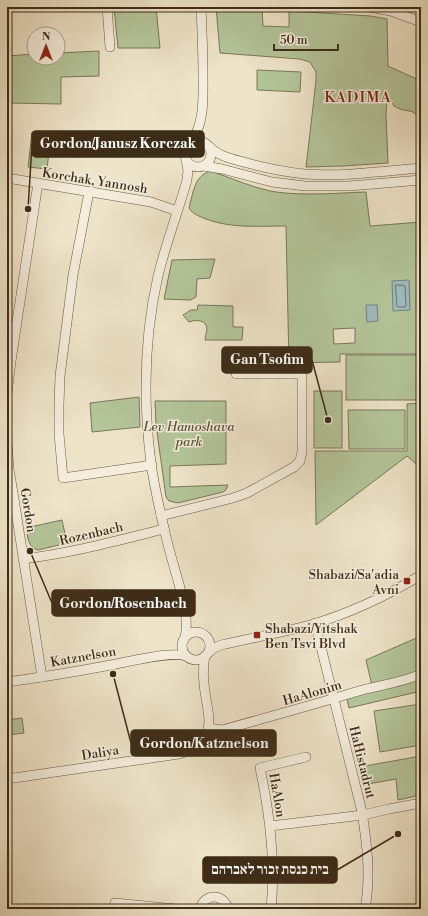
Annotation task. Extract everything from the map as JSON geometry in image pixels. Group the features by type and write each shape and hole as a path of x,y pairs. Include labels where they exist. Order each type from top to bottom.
{"street":[{"path":"107,7 110,47"},
{"path":"186,182 192,173 209,162 211,156 211,152 203,131 201,7"},
{"path":"369,7 390,9 421,22"},
{"path":"202,111 197,132 186,148 185,152 188,172 186,182 158,276 148,342 146,396 152,465 161,516 184,605 187,625 182,649 196,668 203,683"},
{"path":"190,143 198,141 204,142 214,152 225,157 274,170 300,173 348,174 421,168"},
{"path":"186,160 192,166 212,166 272,182 305,186 349,186 421,180"},
{"name":"Korchak, Yannosh","path":"7,178 151,202 177,211"},
{"path":"7,393 38,184"},
{"path":"89,192 73,275 60,376 59,420 63,478 152,465"},
{"path":"161,516 241,495 294,467 300,461 302,452 302,374 236,374"},
{"name":"Gordon","path":"7,443 10,500 23,559 42,677"},
{"name":"Rozenbach","path":"23,559 84,549 164,529"},
{"path":"188,657 198,660 216,646 272,634 341,615 366,605 421,575"},
{"path":"184,605 192,623 209,644 203,668 203,683 209,717 208,728"},
{"name":"HaHistadrut","path":"315,623 363,815 368,861 368,883 365,909"},
{"path":"184,640 188,635 194,633 224,642 235,642"},
{"name":"Katznelson","path":"164,655 176,649 184,640"},
{"name":"Katznelson","path":"7,682 164,655 177,654 188,657"},
{"name":"HaAlonim","path":"208,728 222,730 421,674"},
{"name":"Daliya","path":"7,779 179,754 192,750 201,744 208,728"},
{"name":"HaAlon","path":"271,909 273,859 266,794 260,768 306,757"},
{"name":"HaAlon","path":"270,826 363,815 389,808 421,803"},
{"path":"200,909 204,901 214,897 220,898 224,901 228,909"},
{"path":"114,909 115,903 175,909"}],"green space":[{"path":"114,7 156,7 160,48 118,48"},
{"path":"216,7 262,7 263,26 289,27 289,11 371,16 387,19 388,66 421,81 421,118 413,112 394,106 387,95 386,115 388,163 306,167 316,72 310,62 300,59 220,53"},
{"path":"99,51 99,76 61,77 61,104 7,103 7,56 26,55 26,66 66,66 66,53"},
{"path":"257,70 301,72 300,92 257,90"},
{"path":"32,132 51,134 47,169 28,167"},
{"path":"211,171 252,186 276,192 310,194 366,192 370,226 421,222 421,354 340,354 340,362 289,363 286,226 232,225 211,221 194,214 189,208 193,191 201,176","holes":["355,328 355,343 334,344 333,329"]},
{"path":"215,259 210,278 197,279 196,297 190,300 164,299 172,260"},
{"path":"198,305 233,306 233,327 243,327 242,340 205,340 207,327 205,324 201,321 189,322 183,315 191,310 197,310"},
{"path":"346,355 421,355 421,400 346,400"},
{"path":"314,391 342,391 342,448 314,448"},
{"path":"139,397 140,427 92,432 90,403"},
{"name":"Lev Hamoshava park","path":"155,401 226,401 226,464 170,466 170,487 228,485 226,490 178,503 169,501 166,497 156,425"},
{"path":"421,403 421,468 407,456 316,525 315,451 407,451 407,404"},
{"path":"348,410 405,410 405,449 349,449"},
{"path":"62,520 67,543 38,550 30,545 26,528"},
{"path":"421,636 421,691 349,708 347,699 373,690 366,660"},
{"path":"421,704 421,745 380,752 374,711"},
{"path":"22,718 24,733 7,735 7,720"},
{"path":"421,756 421,795 398,800 396,779 368,784 365,766"}],"water":[{"path":"409,280 410,310 393,311 392,281"},
{"path":"366,305 377,305 378,321 367,322"}],"place":[{"name":"Gordon/Janusz Korczak","path":"28,209"},
{"name":"Gan Tsofim","path":"328,420"},
{"name":"Gordon/Rosenbach","path":"30,551"},
{"name":"Shabazi/Sa'adia Avni","path":"407,581"},
{"name":"Shabazi/Yitshak Ben Tsvi Blvd","path":"257,635"},
{"name":"Gordon/Katznelson","path":"113,674"},
{"name":"בית כנסת זכור לאברהם","path":"398,834"}],"district":[{"name":"KADIMA","path":"358,97"}]}
